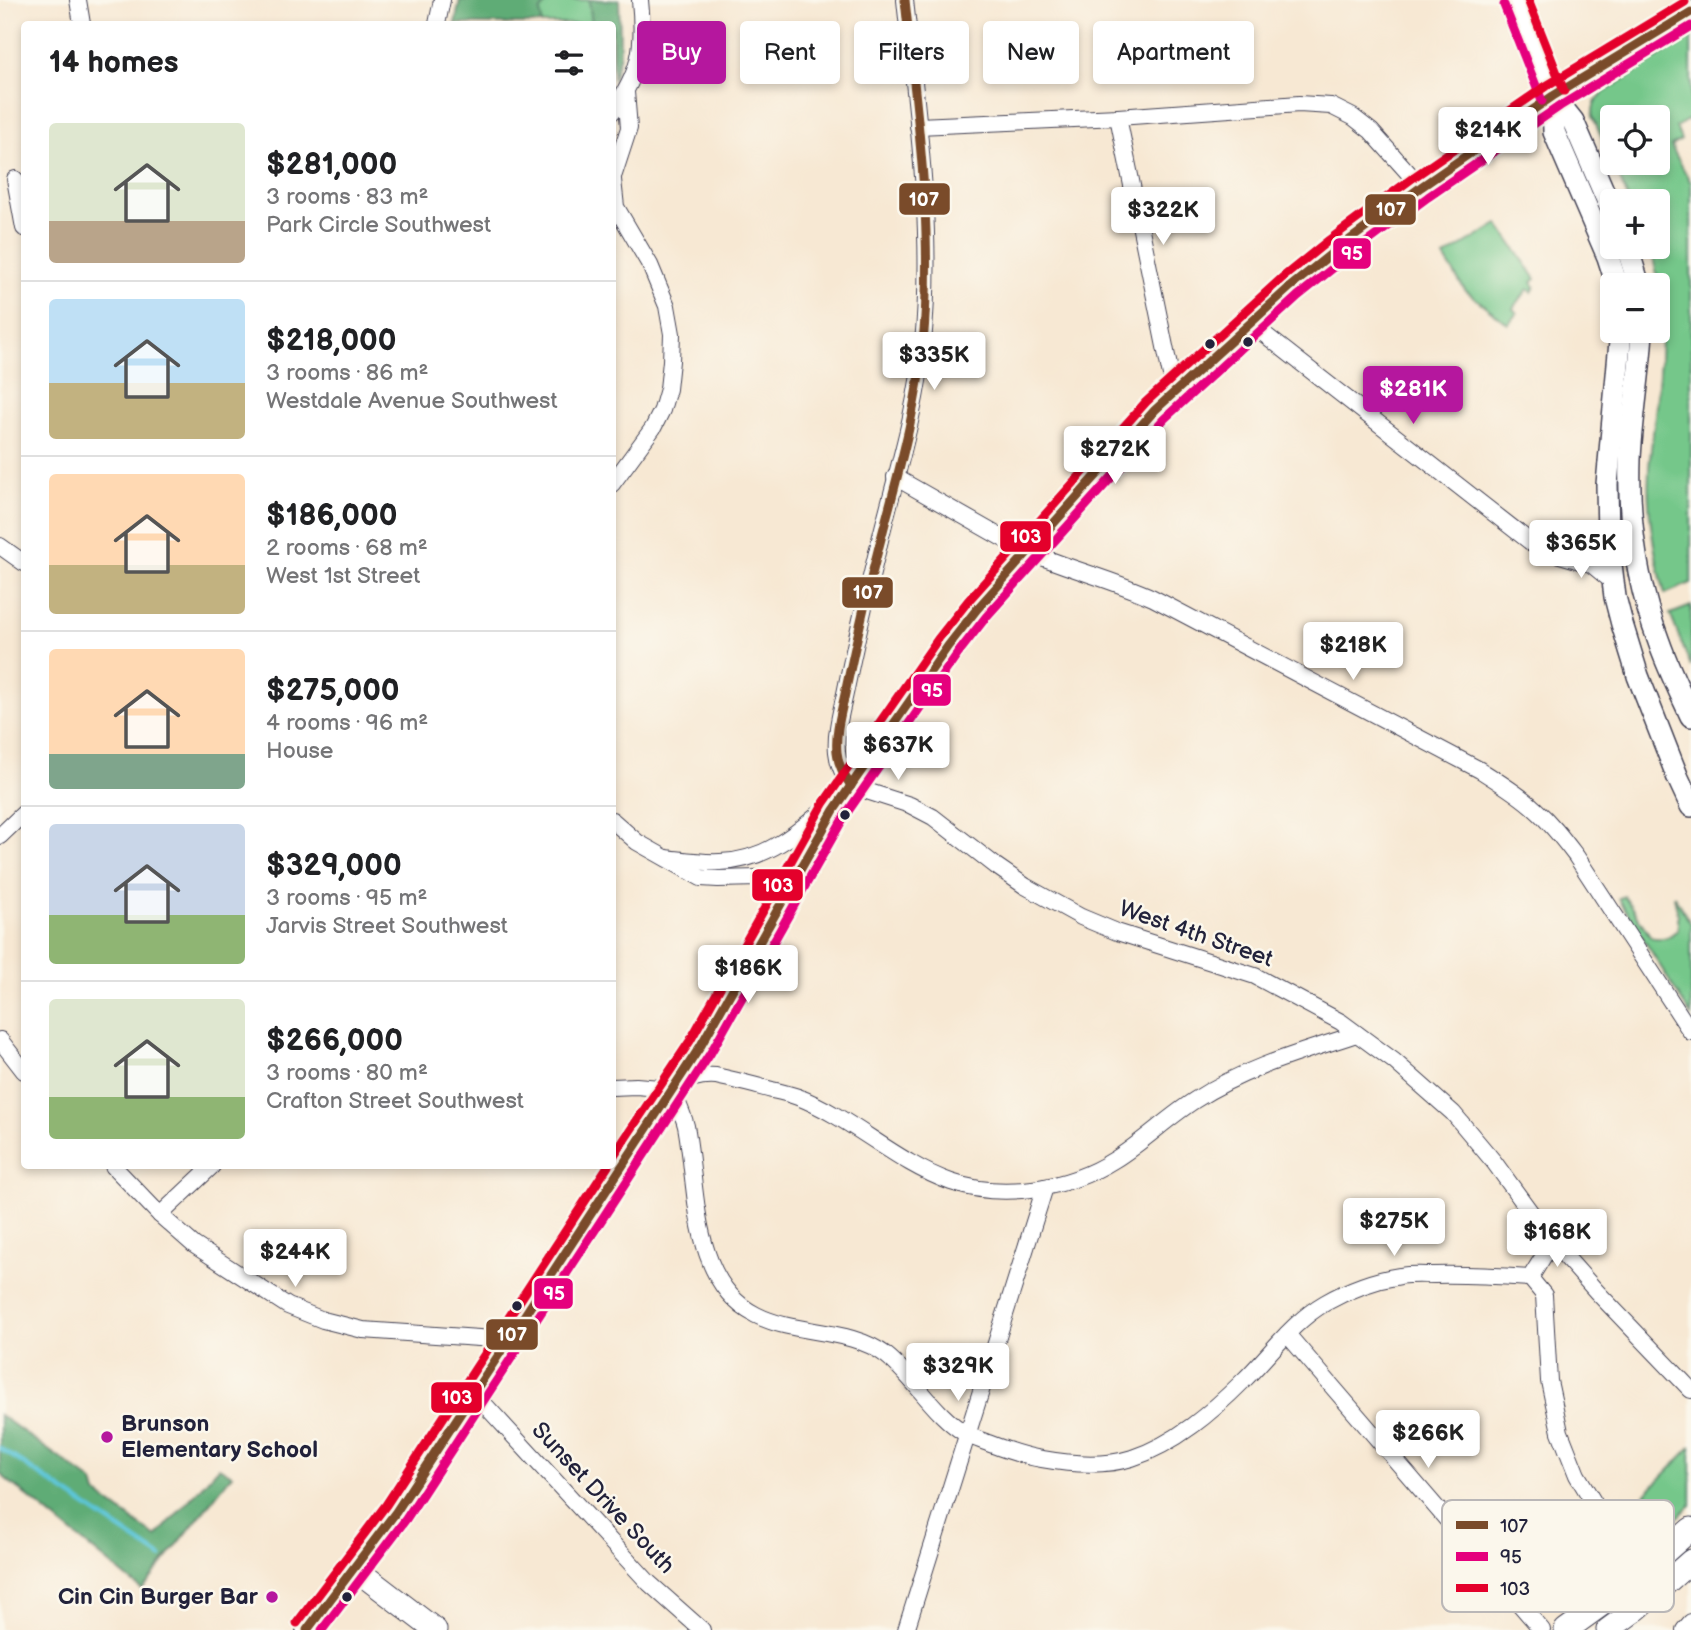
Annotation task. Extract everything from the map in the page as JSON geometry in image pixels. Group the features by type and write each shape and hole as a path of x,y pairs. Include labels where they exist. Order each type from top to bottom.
{"highway":[{"path":"1674,1544 1691,1529"},
{"path":"1674,1576 1691,1561"},
{"path":"354,1568 435,1630"},
{"path":"1566,1630 1593,1612"},
{"path":"1608,1630 1633,1612"}],"main road":[{"path":"1515,0 1553,96 1573,121 1602,189"},
{"path":"307,1630 396,1512 700,1047 820,834 851,786 962,627 1027,551 1177,388 1310,271 1422,187 1553,96 1691,12"},
{"path":"1553,96 1554,131 1613,273"},
{"path":"1619,343 1608,456 1607,525 1613,582 1622,625 1638,676 1691,806"},
{"path":"1641,343 1630,458 1634,538 1643,591 1658,642 1691,716"}],"street":[{"path":"78,0 82,21"},
{"path":"438,21 442,0"},
{"path":"616,106 637,68 642,41 640,0"},
{"path":"666,858 723,862 743,860 763,853 799,831 851,786 838,761 837,737 854,646 912,407 923,346 927,246 905,0"},
{"path":"616,165 629,128 626,92"},
{"path":"918,126 1118,117 1299,104 1331,106 1353,117 1371,131 1422,187"},
{"path":"1118,117 1171,376 1177,388"},
{"path":"13,179 21,215"},
{"path":"616,209 650,265 667,306 672,334 668,389 662,410 653,428 616,479"},
{"path":"1250,323 1534,544 1543,550 1591,564 1613,582"},
{"path":"895,477 1027,551 1153,598 1507,787 1534,808 1557,831 1576,856 1691,1032"},
{"path":"1563,555 1588,545 1607,525"},
{"path":"0,546 21,561"},
{"name":"West 4th Street","path":"851,786 910,805 933,817 1025,887 1081,917 1116,932 1255,976 1341,1022 1394,1061 1453,1113 1494,1162 1553,1241 1620,1317 1691,1390"},
{"path":"0,836 21,817"},
{"path":"616,824 637,842 701,878 759,878 785,897"},
{"path":"616,1087 672,1089 691,1078 703,1075 739,1081 798,1097 838,1118 914,1166 951,1182 987,1190 1045,1187 1080,1177 1114,1160 1195,1100 1235,1079 1268,1064 1357,1034"},
{"path":"0,1040 21,1066"},
{"path":"672,1089 685,1123 707,1256 722,1285 737,1303 756,1315 784,1326 870,1345 886,1356 937,1411 967,1435 1021,1455 1066,1463 1091,1464 1129,1459 1161,1446 1199,1420 1243,1382 1304,1318 1325,1303 1366,1284 1402,1275 1530,1278 1544,1295 1549,1381 1560,1432 1577,1475 1592,1500"},
{"path":"116,1169 160,1215 194,1245 288,1306 323,1320 363,1330 508,1340"},
{"path":"160,1215 209,1169"},
{"path":"906,1630 1045,1187"},
{"path":"1530,1278 1553,1241"},
{"path":"1287,1334 1442,1514"},
{"name":"Sunset Drive South","path":"474,1394 649,1583 702,1630"},
{"path":"1526,1612 1542,1630"},
{"path":"1683,1630 1691,1622"}],"green space":[{"path":"460,0 619,0 620,53 616,69 616,21 456,21"},
{"path":"460,0 548,0 540,12 542,21 456,21"},
{"path":"589,0 619,0 620,53 616,69 616,21 592,21"},
{"path":"1691,36 1691,118 1676,127 1681,140 1671,146 1691,183 1691,583 1665,594 1653,541 1649,467 1661,343 1670,343 1670,273 1657,273 1653,259 1670,259 1670,189 1624,189 1618,175 1670,175 1670,105 1600,105 1600,133 1593,113 1595,104 1603,93"},
{"path":"1498,224 1536,279 1532,282 1535,287 1532,292 1528,289 1513,309 1517,313 1508,324 1465,290 1444,257"},
{"path":"1691,606 1691,667 1670,614"},
{"path":"1624,896 1651,937 1666,937 1678,929 1674,896 1691,924 1691,1016 1619,899"},
{"path":"0,1415 93,1482 96,1493 156,1537 219,1467 232,1475 142,1590 0,1474"},
{"path":"1691,1447 1691,1505 1674,1521 1674,1500 1640,1500"}],"waterway":[{"path":"0,1448 161,1557"}],"transit line":[{"name":"107","path":"851,786 839,761 838,728 865,603 914,406 926,300 923,172 905,0"},
{"name":"103","path":"1528,0 1564,91"},
{"name":"103","path":"616,1152 690,1041 823,804 938,639 968,601 1146,402 1282,278 1329,240 1414,177 1546,86 1685,2"},
{"name":"95","path":"1504,5 1542,101"},
{"name":"107","path":"307,1630 396,1512 700,1047 834,810 948,646 977,609 1155,410 1290,287 1421,187 1553,96 1691,12"},
{"name":"95","path":"322,1630 406,1519 710,1054 844,817 986,617 1164,419 1298,296 1428,197 1560,106 1691,26"},
{"name":"103","path":"297,1623 386,1505 606,1169"}],"place":[{"name":"Brunson Elementary School","path":"107,1437"},
{"name":"Cin Cin Burger Bar","path":"272,1597"}]}
